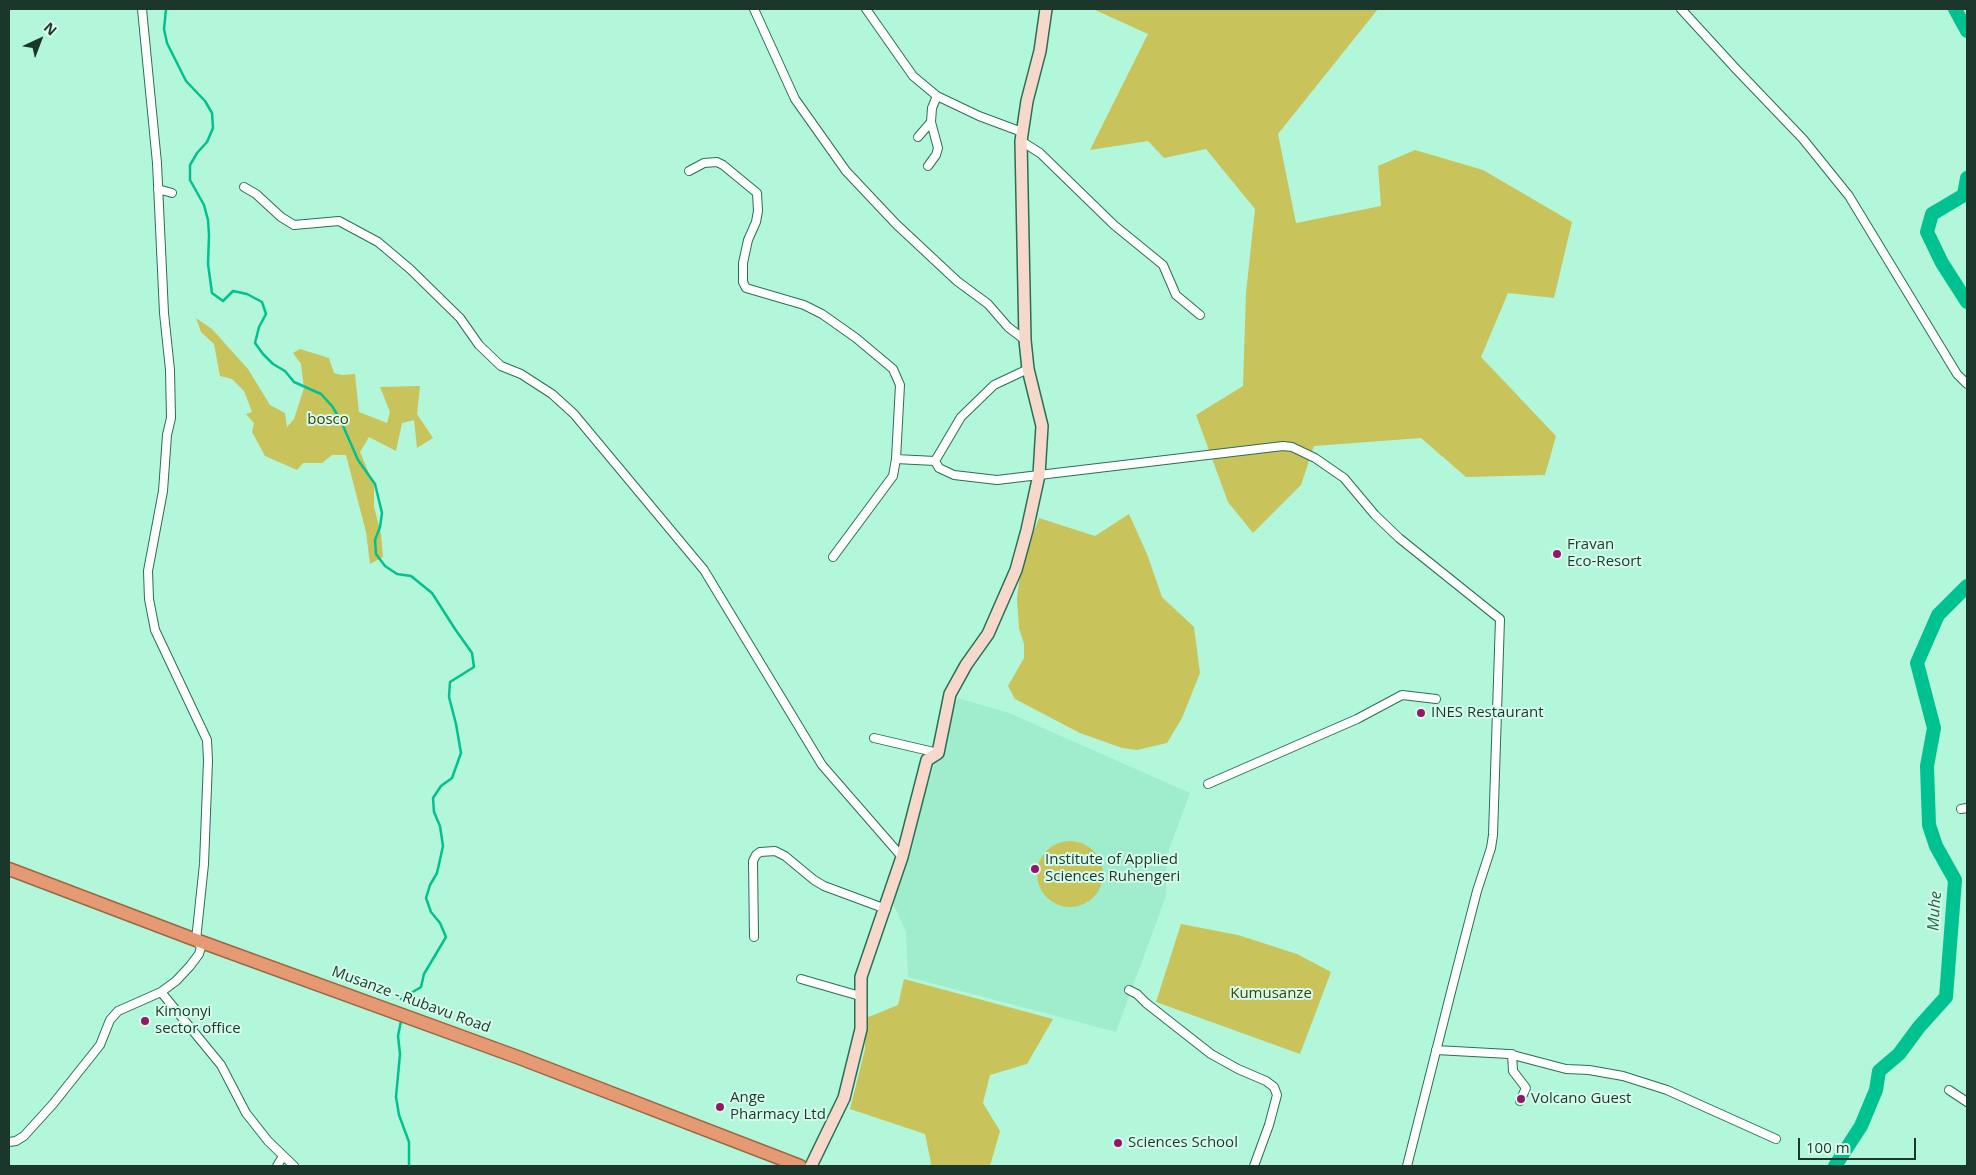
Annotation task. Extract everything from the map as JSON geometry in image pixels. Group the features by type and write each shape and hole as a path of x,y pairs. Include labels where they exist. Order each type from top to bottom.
{"highway":[{"name":"Musanze - Rubavu Road","path":"9,869 196,940 520,1058 800,1166"}],"main road":[{"path":"811,1166 844,1098 861,1029 860,996 866,960 886,909 902,857 927,760 938,752 950,694 966,665 988,634 1016,570 1027,530 1038,474 1042,426 1028,369 1025,340 1022,137 1027,101 1040,51 1046,9"}],"street":[{"path":"9,1143 24,1136 53,1104 100,1045 110,1020 118,1012 160,992 176,981 199,954 201,947 196,940 204,864 208,761 207,740 155,630 148,599 148,571 163,491 167,435 171,418 170,357 164,312 158,189 142,9"},
{"path":"754,9 795,99 846,170 896,224 957,282 988,304 1008,327 1025,340"},
{"path":"866,9 913,76 938,96 1022,137 1114,225 1163,265 1176,295 1200,314"},
{"path":"1681,9 1803,139 1849,196 1956,374 1967,384"},
{"path":"928,166 936,155 938,148 931,122 932,108 938,96"},
{"path":"918,137 931,122"},
{"path":"688,172 704,163 717,162 756,193 758,211 756,222 748,240 743,262 743,282 746,288 804,305 822,314 856,338 893,369 900,385 896,459 893,476 833,557"},
{"path":"244,187 256,194 281,217 294,225 339,221 378,242 410,268 460,318 479,345 501,366 516,372 552,394 574,414 704,570 822,766 902,857"},
{"path":"158,189 172,193"},
{"path":"935,461 961,417 994,385 1028,369"},
{"path":"935,461 939,468 954,475 997,480 1282,446 1292,447 1315,458 1344,478 1399,538 1500,619 1492,841 1407,1166"},
{"path":"896,459 935,461"},
{"path":"1208,784 1357,719 1402,695 1436,699"},
{"path":"874,738 938,752"},
{"path":"754,937 753,860 760,852 775,852 785,856 824,886 886,909"},
{"path":"800,979 860,996"},
{"path":"1129,990 1137,994 1212,1054 1238,1069 1266,1081 1274,1087 1275,1102 1254,1166"},
{"path":"160,992 221,1065 246,1113 268,1141 294,1166"},
{"path":"1436,1050 1512,1054 1566,1069 1589,1070 1623,1076 1658,1087 1776,1139"},
{"path":"1512,1054 1513,1071 1526,1088 1520,1101"},
{"path":"1949,1090 1967,1102"},
{"path":"277,1166 283,1156"}],"shaded area":[{"name":"Institute of Applied Sciences Ruhengeri","path":"958,698 1009,713 1190,793 1167,855 1166,896 1116,1032 908,977 906,932 892,901 912,850 921,810 948,718"}],"green space":[{"path":"1093,9 1378,9 1278,134 1296,223 1381,206 1378,166 1415,150 1483,170 1572,222 1554,298 1508,293 1481,357 1556,436 1545,475 1466,477 1421,438 1314,446 1301,485 1253,533 1228,502 1196,415 1243,386 1246,293 1255,209 1206,149 1164,158 1148,141 1090,150 1148,34"},
{"name":"bosco","path":"196,318 212,329 248,369 270,405 285,413 287,427 294,419 304,388 301,364 293,353 300,349 329,358 334,373 342,375 355,374 359,412 387,423 390,412 380,387 420,386 417,414 433,438 417,448 414,420 402,423 396,451 369,437 360,452 374,485 374,507 381,534 383,557 370,564 366,532 346,455 332,455 322,463 303,463 297,470 265,456 252,432 254,423 246,414 252,412 244,391 232,379 220,376 214,344 201,332"},
{"path":"1129,514 1147,554 1162,597 1194,627 1200,673 1182,718 1167,743 1137,750 1122,748 1080,733 1015,699 1008,686 1024,658 1024,644 1019,628 1017,599 1021,566 1039,518 1095,536"},
{"path":"1070,841 1083,844 1093,851 1100,861 1103,874 1100,887 1093,897 1083,904 1070,907 1057,904 1047,897 1040,887 1037,874 1040,861 1047,851 1057,844"},
{"name":"Kumusanze","path":"1181,924 1238,935 1297,954 1331,972 1300,1054 1156,1002"},
{"path":"904,979 1053,1019 1027,1064 990,1075 983,1103 1000,1131 990,1166 930,1166 925,1134 850,1109 865,1049 866,1018 898,1005"}],"waterway":[{"path":"166,9 164,29 167,43 186,81 205,101 212,113 213,128 207,142 197,153 190,165 190,180 204,205 208,220 208,264 212,293 223,301 233,291 247,294 262,302 266,314 259,327 255,343 263,354 273,364 285,371 294,382 321,394 332,406 340,419 358,460 375,484 382,513 380,527 375,540 376,554 385,566 397,574 411,576 432,593 472,653 474,667 450,682 449,697 461,753 452,778 441,786 433,798 434,812 440,826 443,846 437,873 430,885 426,898 431,912 440,923 446,937 424,974 421,987 401,999"},
{"name":"Muhe","path":"1955,9 1967,31"},
{"name":"Muhe","path":"1967,178 1964,195 1932,214 1927,232 1942,263 1967,302"},
{"name":"Muhe","path":"1835,1166 1861,1126 1876,1090 1879,1071 1899,1054 1919,1027 1946,997 1955,880 1936,846 1929,825 1927,766 1934,728 1917,663 1938,615 1967,586"},
{"path":"401,1021 398,1036 400,1054 396,1097 399,1115 409,1142 409,1166"}],"place":[{"name":"Fravan Eco-Resort","path":"1557,554"},
{"name":"INES Restaurant","path":"1421,713"},
{"name":"Institute of Applied Sciences Ruhengeri","path":"1035,869"},
{"name":"Kimonyi sector office","path":"145,1021"},
{"name":"Volcano Guest","path":"1521,1099"},
{"name":"Ange Pharmacy Ltd","path":"720,1107"},
{"name":"Sciences School","path":"1118,1143"}]}
